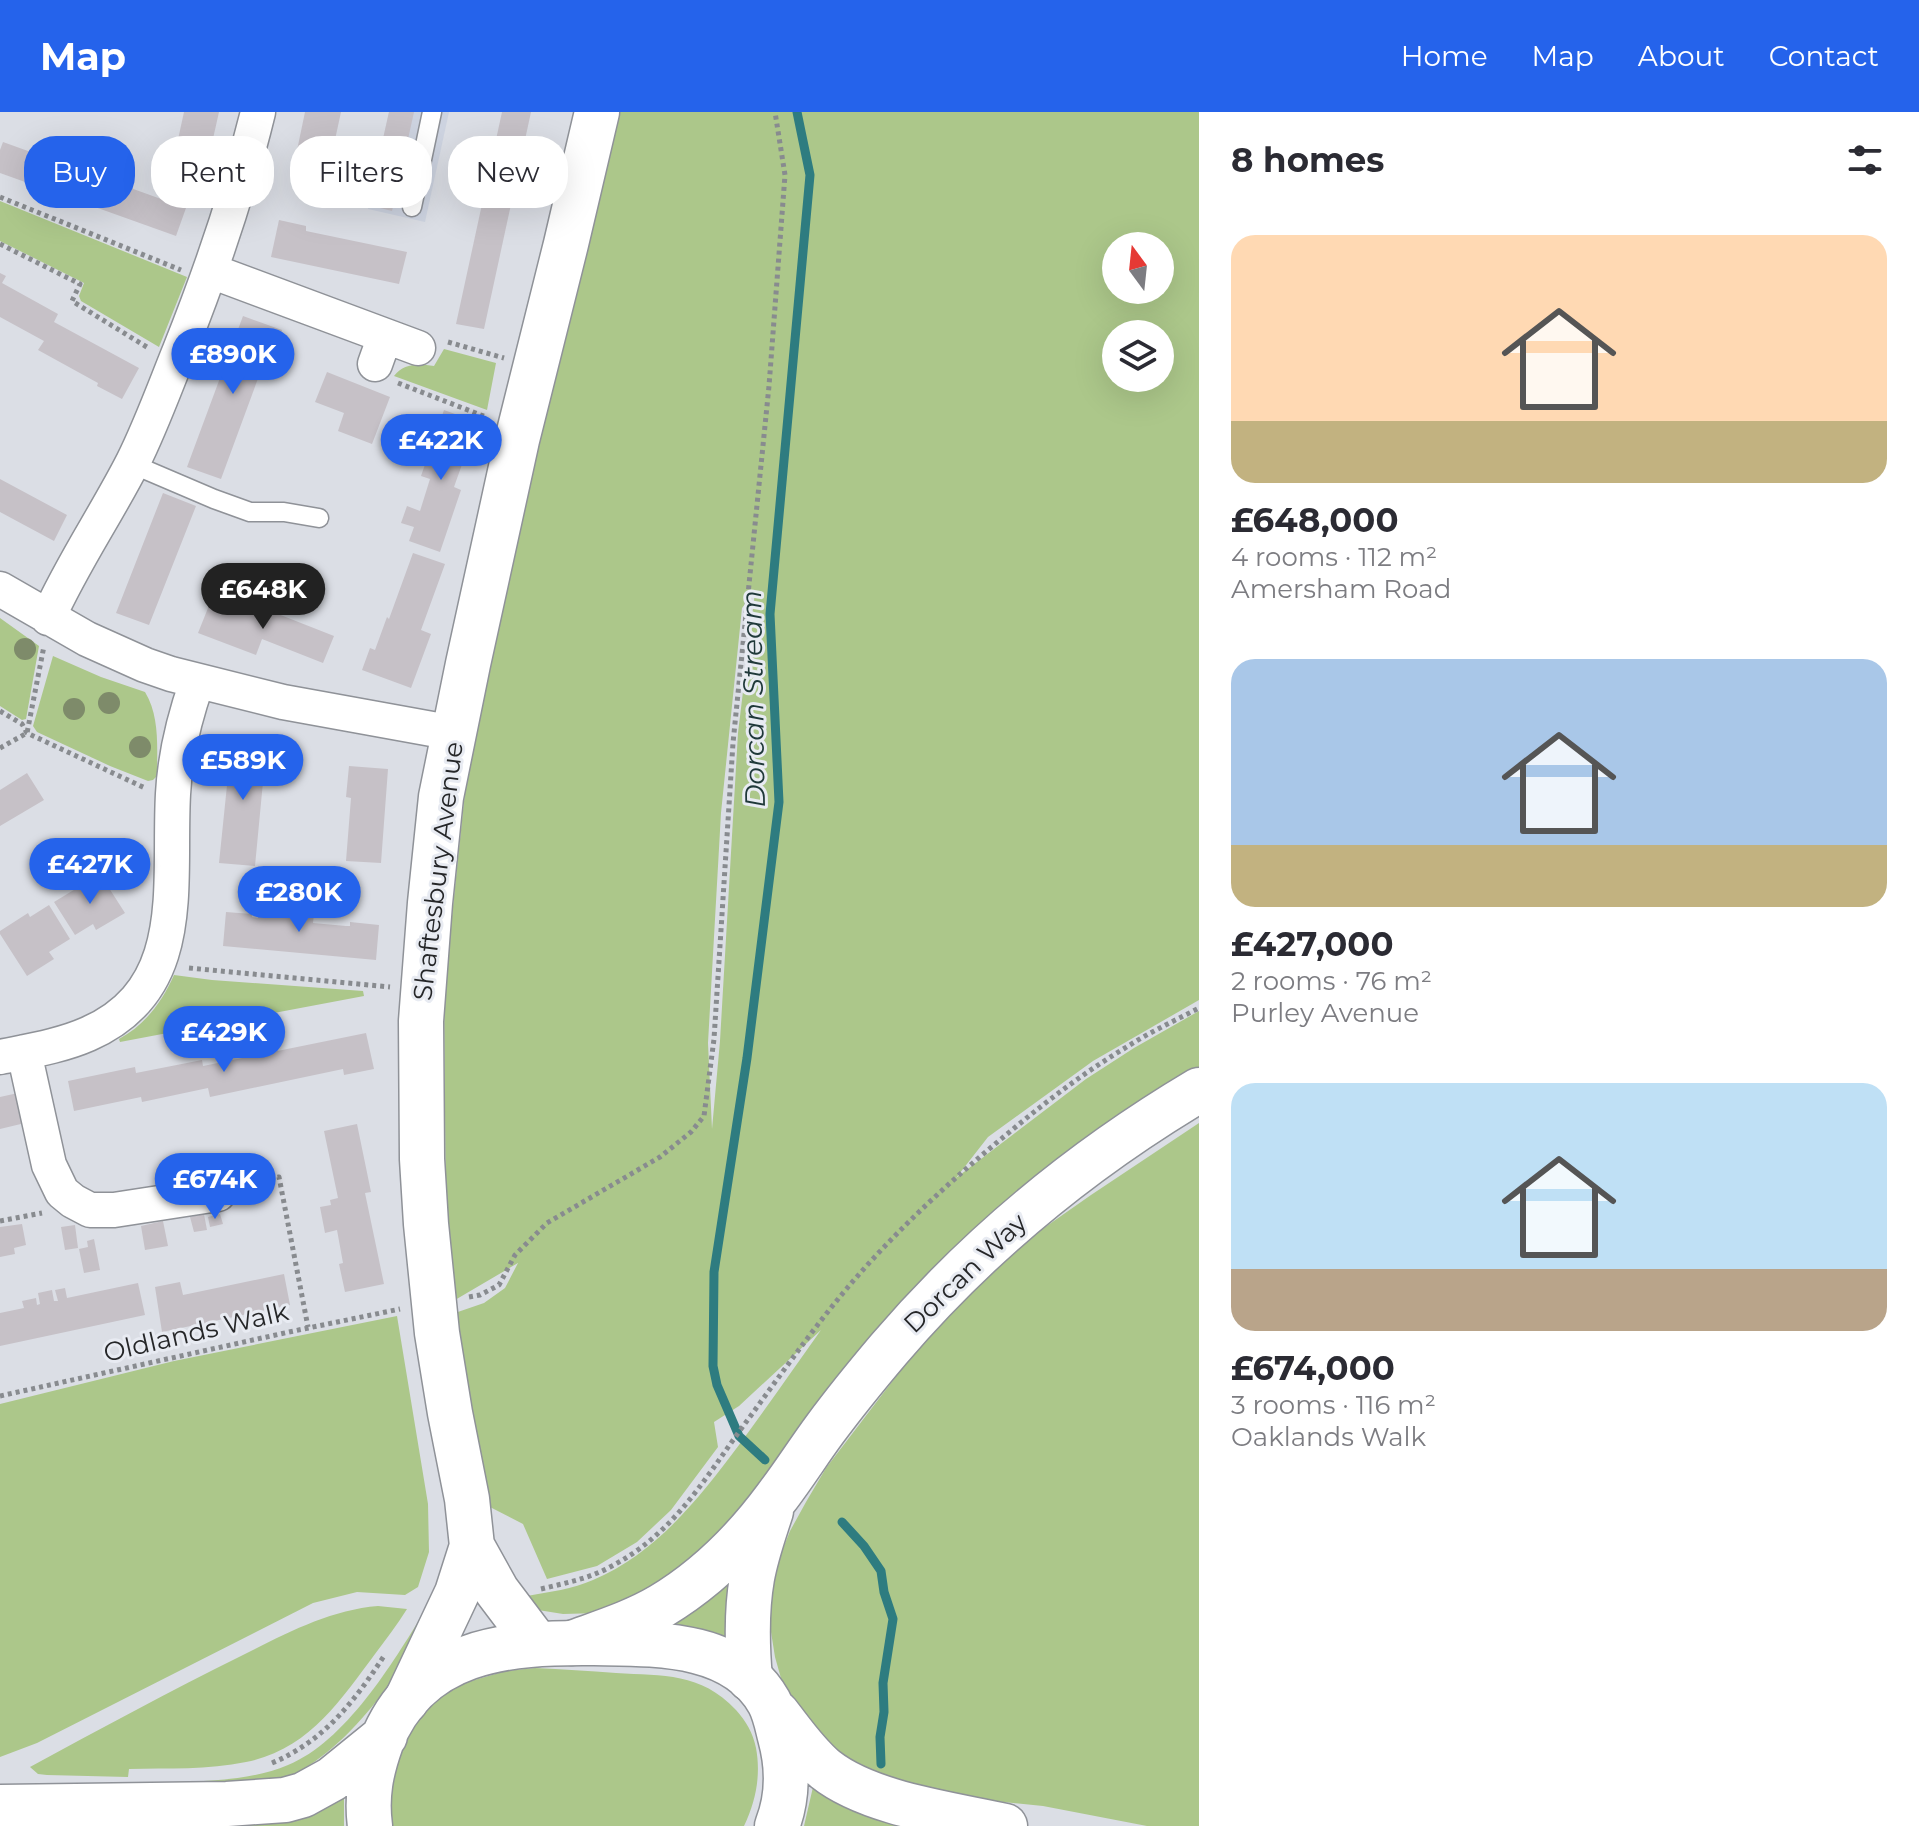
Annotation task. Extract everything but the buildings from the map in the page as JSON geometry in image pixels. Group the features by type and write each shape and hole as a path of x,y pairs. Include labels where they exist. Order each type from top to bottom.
{"main road":[{"name":"Shaftesbury Avenue","path":"555,1643 497,1591 472,1546 467,1499 450,1413 418,1306 425,1205 421,1075 423,989 441,797 517,440 597,112"},
{"name":"Dorcan Way","path":"555,1643 644,1614 699,1579 727,1554 774,1501 824,1430 889,1349 973,1259 1079,1171 1199,1090"},
{"name":"Dorcan Way","path":"774,1501 754,1566 748,1602 747,1645 759,1690 782,1743 786,1778 777,1826"},
{"name":"Shaftesbury Avenue","path":"370,1826 368,1800 372,1770 457,1593 472,1546"},
{"path":"0,1807 227,1804 285,1800 303,1795 332,1779 395,1718 426,1680 449,1664 484,1652 555,1643 674,1646 715,1658 742,1672 815,1759 848,1783 891,1800 1005,1826"}],"street":[{"path":"48,618 132,464 174,364 226,228 258,112"},
{"path":"209,276 380,350 418,348"},
{"path":"0,589 87,639 145,665 197,682 283,702 454,733"},
{"path":"196,1187 103,1211 90,1210 62,1192 49,1165 12,1054 76,1039 103,1027 144,993 160,961 170,913 173,792 177,759 183,725 197,682"}],"lane":[{"path":"427,136 432,112"},
{"path":"132,464 250,512 284,512 319,518"}],"path":[{"name":"Oldlands Walk","path":"0,1396 308,1327 480,1295 499,1285 515,1255 547,1223 660,1157 691,1132 704,1116 714,1039 733,743 769,386 784,190 785,175 775,112"},
{"path":"0,197 209,276"},
{"path":"0,244 80,284 72,301 174,364"},
{"path":"418,348 423,334 507,359"},
{"path":"380,350 373,373 493,420"},
{"path":"0,748 27,733 48,618"},
{"path":"0,711 22,724 27,733 148,789 173,792"},
{"path":"160,961 183,968 423,989"},
{"path":"533,1591 589,1577 611,1567 664,1529 685,1507 820,1323 867,1265 930,1200 967,1165 1080,1077 1126,1047 1199,1008"},
{"path":"196,1187 229,1190 232,1185 279,1177 308,1327"},
{"path":"269,1764 306,1746 328,1728 367,1682 389,1649"}],"shaded area":[{"path":"389,112 449,112 432,190 432,136 384,136"},
{"path":"368,208 428,208 425,222"}],"green space":[{"path":"608,112 1199,112 1199,1000 1093,1061 988,1137 956,1178 1086,1079 1199,1011 1199,1069 1110,1125 699,1569 600,1613 563,1614 538,1610 527,1596 593,1580 616,1569 657,1539 692,1504 724,1465 821,1330 739,1406 714,1422 718,1447 671,1510 637,1542 597,1566 547,1579 523,1524 488,1506 452,1314 484,1303 505,1288 518,1263 455,1300 446,1231 444,992 474,706","holes":["755,592 738,733 712,1129 708,1043 721,813 742,608"]},
{"path":"0,201 187,277 159,347 81,301 79,296 84,283 0,241"},
{"path":"444,349 496,363 487,410 394,376 407,367 434,366"},
{"path":"0,618 39,646 26,719 22,720 0,706"},
{"path":"53,656 145,692 157,732 157,776 153,780 148,781 110,766 37,732 33,726"},
{"path":"174,975 363,991 364,996 120,1042 119,1039 152,1012"},
{"path":"1199,1123 1199,1826 1147,1826 1043,1806 946,1796 841,1764 784,1689 771,1632 770,1611 780,1556 806,1502 826,1468 930,1332 1014,1249"},
{"path":"397,1316 428,1504 429,1552 418,1587 405,1595 357,1592 313,1603 37,1743 0,1757 0,1404 174,1361"},
{"path":"719,1581 729,1585 729,1643 656,1620"},
{"path":"378,1606 407,1609 349,1689 321,1721 287,1747 268,1756 217,1766 129,1769 128,1777 47,1775 38,1774 30,1767 161,1696 291,1632 342,1612"},
{"path":"424,1612 436,1613 371,1708 352,1730 308,1766 284,1779 137,1787 137,1783 252,1776 288,1765 309,1754 329,1739 366,1699"},
{"path":"535,1668 680,1678 695,1682 722,1698 746,1723 756,1748 756,1788 744,1826 389,1826 388,1792 407,1734 432,1703 464,1683 506,1671"},
{"path":"813,1787 939,1826 804,1826"},
{"path":"344,1794 344,1826 203,1826"}],"waterway":[{"name":"Dorcan Stream","path":"765,1460 739,1436 717,1385 713,1366 714,1272 747,1058 779,802 770,614 810,175 797,112"},
{"name":"Dorcan Stream","path":"842,1522 881,1571 893,1619 883,1683 881,1764"}]}
